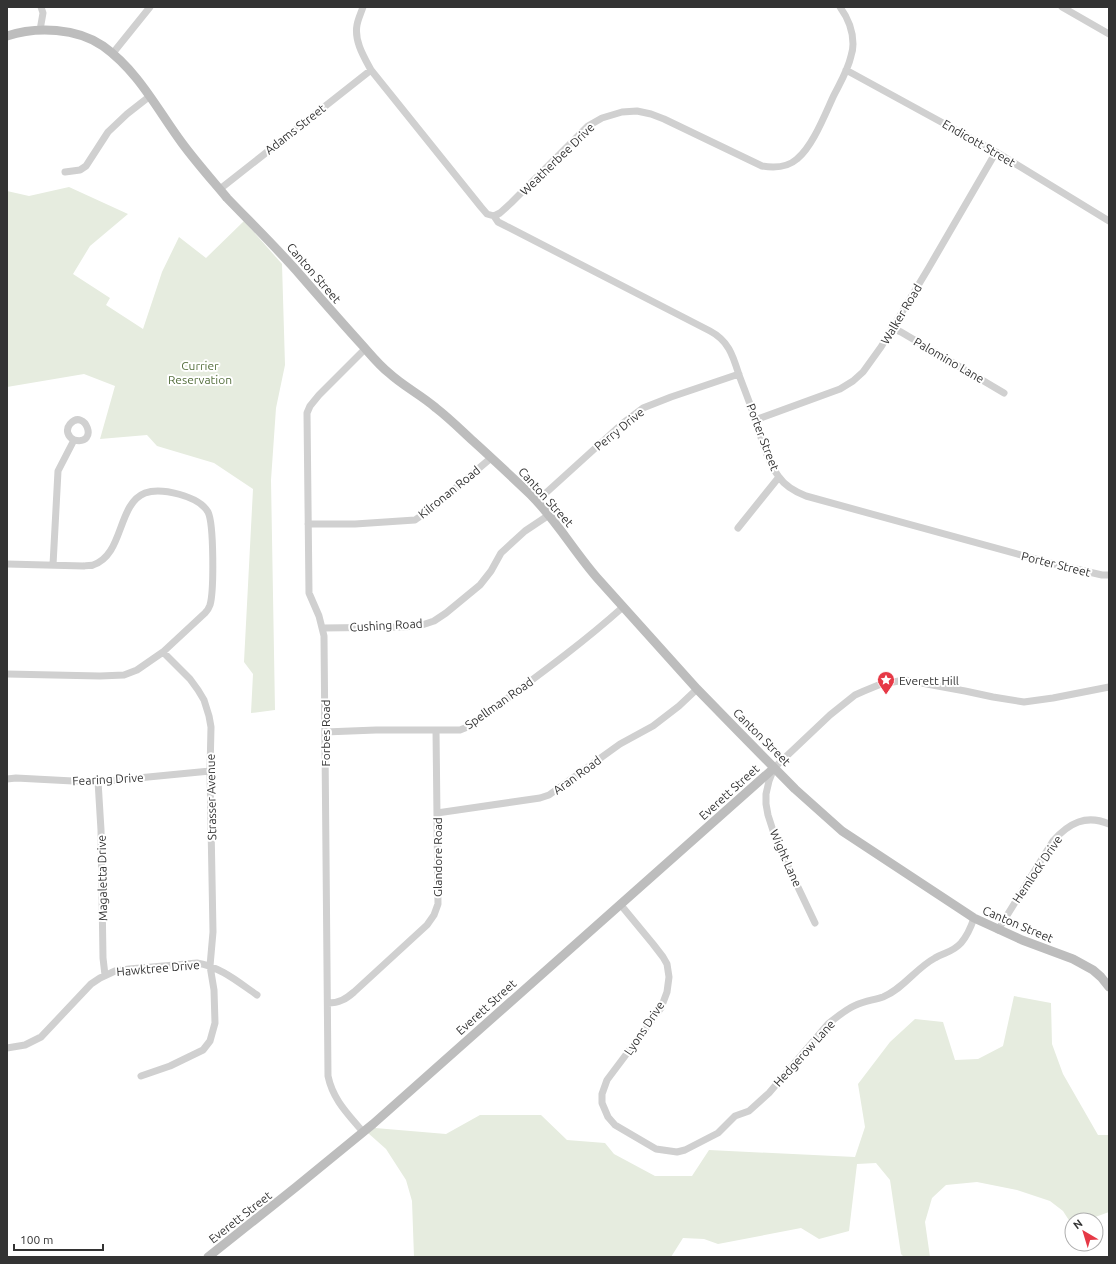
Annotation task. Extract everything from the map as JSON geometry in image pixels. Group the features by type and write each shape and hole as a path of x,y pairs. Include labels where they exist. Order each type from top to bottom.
{"main road":[{"name":"Canton Street","path":"7,36 40,30 73,33 101,44 113,53 127,67 150,96 182,143 220,189 302,276 365,349 390,374 436,408 537,501 588,568 697,689 795,789 844,832 974,918 1022,940 1073,959 1093,970 1109,987"},
{"name":"Everett Street","path":"208,1257 302,1183 363,1132 774,768"}],"street":[{"path":"40,30 43,13 41,7"},
{"path":"113,53 150,7"},
{"path":"363,7 357,26 357,33 361,50 371,70 483,210 494,216"},
{"name":"Weatherbee Drive","path":"494,216 500,213 511,203 588,126 602,118 622,112 637,111 658,116 759,165 769,167 782,166 790,163 799,157 808,147 846,70 851,56 853,43 849,21 840,7"},
{"path":"1062,7 1109,34"},
{"name":"Adams Street","path":"220,189 371,70"},
{"name":"Endicott Street","path":"846,70 996,152 1109,221"},
{"path":"65,172 80,170 86,166 108,132 127,114 150,96"},
{"name":"Walker Road","path":"755,420 826,395 849,384 868,367 996,152"},
{"name":"Porter Street","path":"494,216 498,222 716,334 721,338 728,347 739,374 764,448 779,477 790,488 806,496 1050,563 1102,575 1109,575"},
{"name":"Palomino Lane","path":"892,328 907,335 1004,393"},
{"name":"Forbes Road","path":"363,1132 337,1101 328,1076 324,636 323,628 309,593 307,413 318,395 365,349"},
{"name":"Perry Drive","path":"537,501 623,423 643,408 739,374"},
{"path":"53,565 58,470 74,440"},
{"name":"Kilronan Road","path":"308,524 355,524 415,520 432,508 492,458"},
{"path":"738,528 779,477"},
{"path":"7,564 94,565 102,560 112,548 131,504 143,494 154,490 168,491 202,504 208,512 210,520 212,542 212,587 210,608 163,652 137,670 124,675 100,676 7,674"},
{"name":"Cushing Road","path":"323,628 404,627 422,625 434,621 480,585 491,571 501,553 525,531 549,515"},
{"name":"Spellman Road","path":"325,732 376,730 460,730 470,726 570,652 623,607"},
{"name":"Strasser Avenue","path":"141,1076 191,1057 206,1048 215,1023 214,990 210,966 213,932 210,771 211,727 204,700 190,679 163,652"},
{"path":"774,768 830,714 855,696 881,684 905,680 915,681 1024,702 1109,687"},
{"name":"Aran Road","path":"437,813 540,798 551,794 620,744 654,726 697,689"},
{"name":"Glandore Road","path":"328,1003 336,1003 346,999 427,925 434,915 438,904 436,730"},
{"name":"Wight Lane","path":"774,768 766,794 768,815 779,847 815,922"},
{"name":"Fearing Drive","path":"7,779 98,781 210,771"},
{"name":"Magaletta Drive","path":"98,781 101,830 103,958 105,975"},
{"name":"Hemlock Drive","path":"998,930 1053,841 1060,833 1074,824 1087,820 1109,824"},
{"name":"Lyons Drive","path":"620,904 663,957 667,964 670,977 667,992 661,1008 610,1076 603,1089 602,1099 606,1113 611,1121 624,1130"},
{"name":"Hedgerow Lane","path":"624,1130 656,1149 677,1152 685,1150 718,1133 735,1116 749,1111 769,1093 828,1024 855,1005 884,996 896,989 924,965 936,957 949,953 961,943 968,933 974,918"},
{"name":"Hawktree Drive","path":"7,1048 25,1045 41,1037 91,984 105,975 115,971 197,963 210,966 226,973 257,995"}],"green space":[{"name":"Currier Reservation","path":"69,187 128,214 90,246 73,274 110,298 106,305 143,329 162,272 179,237 206,258 244,221 282,264 285,365 276,408 271,480 275,710 251,713 253,674 244,662 253,489 214,463 157,446 147,435 100,439 115,386 84,374 7,387 7,191 29,196"},
{"path":"1014,996 1051,1003 1052,1044 1063,1074 1098,1135 1109,1135 1109,1212 1104,1214 1104,1212 1064,1213 1050,1201 1017,1190 977,1182 946,1185 932,1198 925,1222 930,1257 904,1257 901,1254 890,1180 876,1163 857,1164 849,1231 819,1239 801,1228 718,1244 704,1239 683,1238 671,1257 414,1257 412,1201 406,1180 386,1149 368,1133 375,1128 446,1134 480,1115 541,1115 567,1140 605,1143 614,1154 655,1176 692,1176 709,1150 855,1157 865,1127 858,1084 890,1042 915,1019 943,1022 955,1060 978,1059 1003,1046"}],"place":[{"name":"Everett Hill","path":"886,695"}]}
